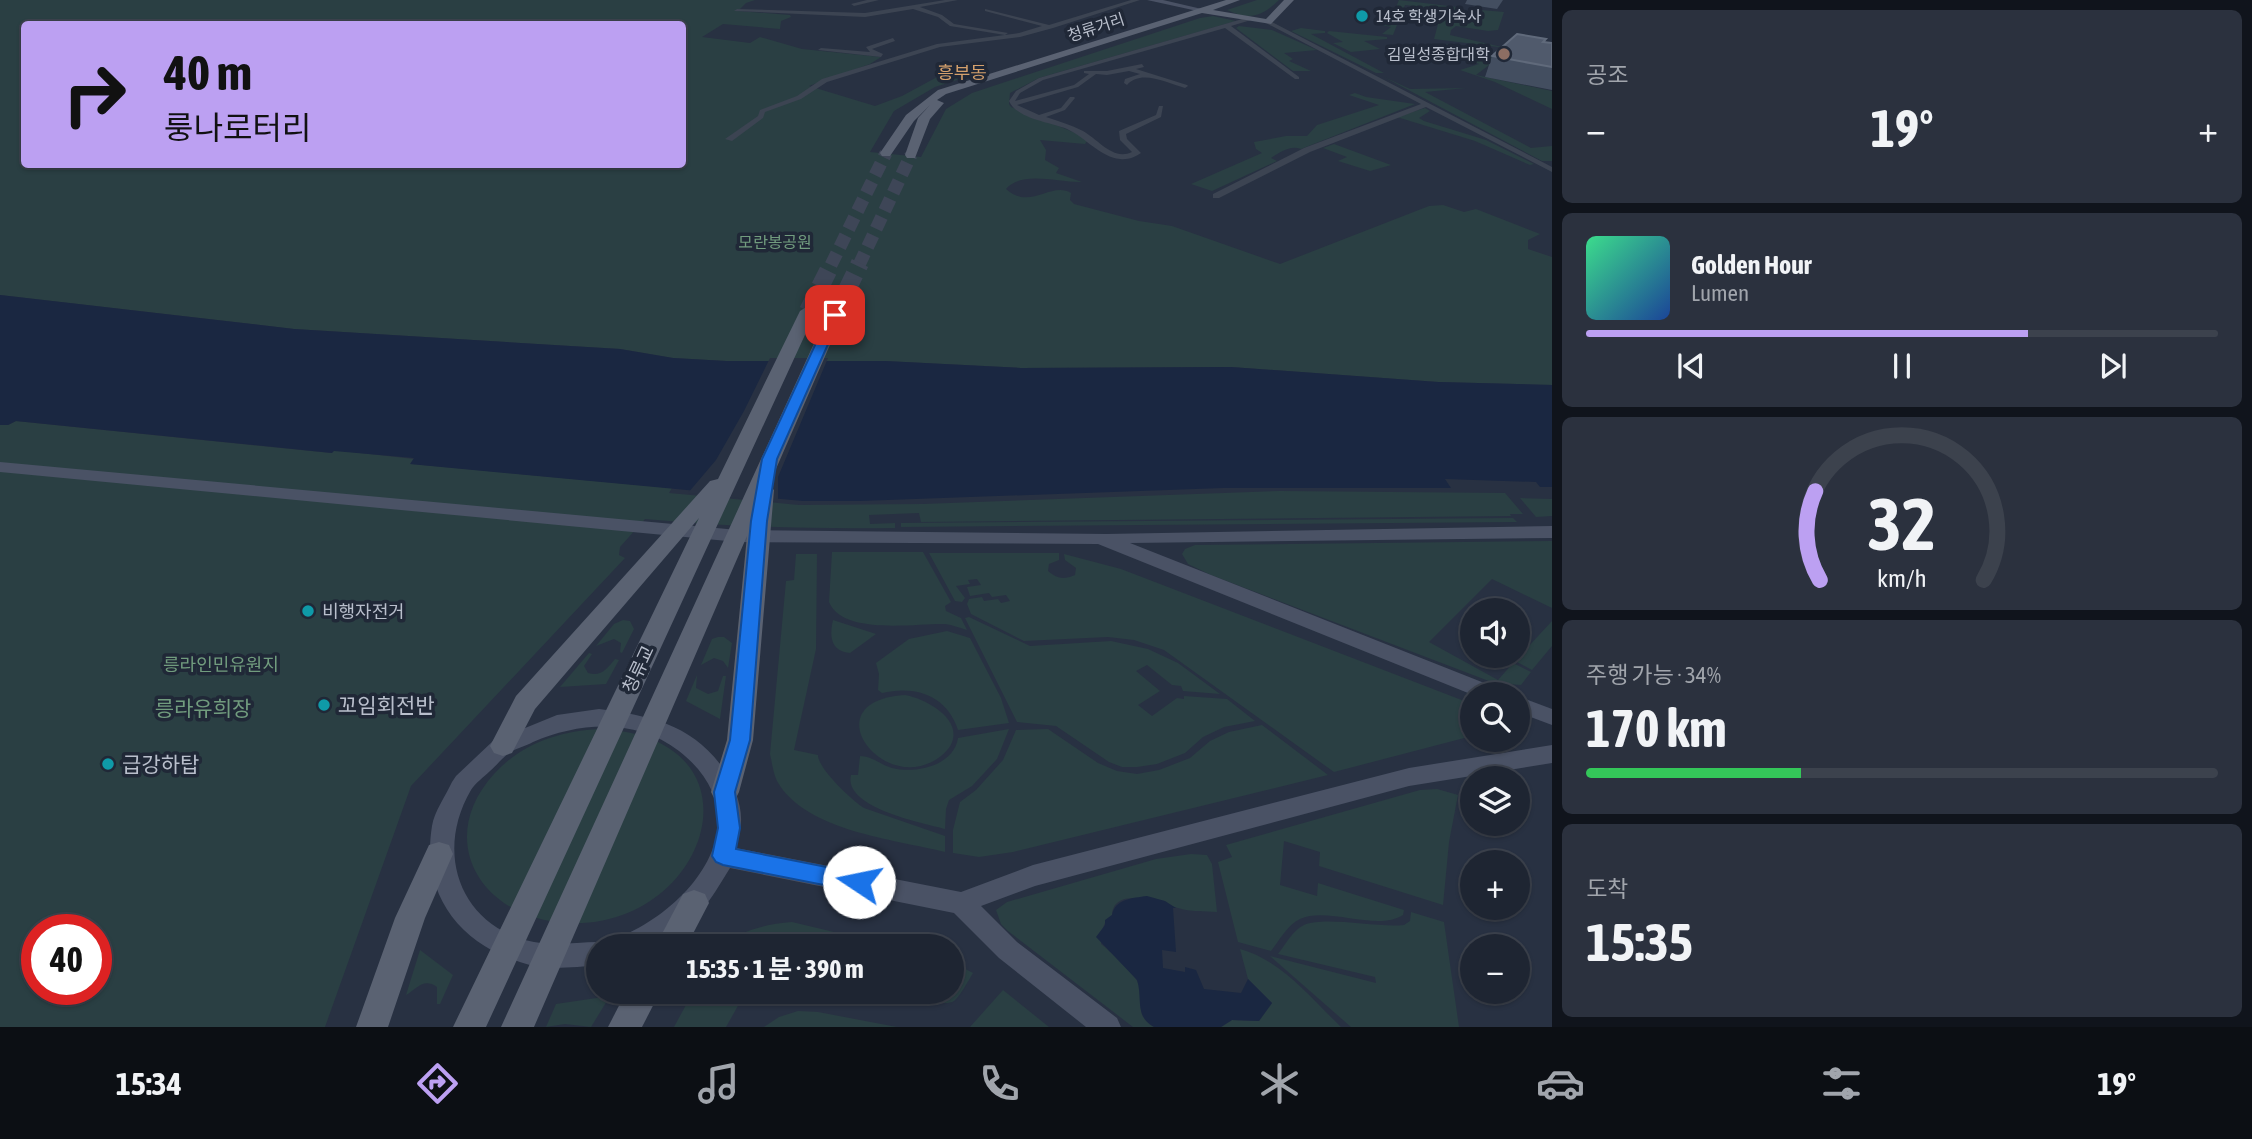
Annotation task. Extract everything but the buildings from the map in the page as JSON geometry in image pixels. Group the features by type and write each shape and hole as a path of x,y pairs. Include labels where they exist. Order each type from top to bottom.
{"main road":[{"name":"청류거리","path":"886,153 918,107 942,92 1235,0"},
{"path":"1202,10 1268,22 1289,0"},
{"name":"청류거리","path":"911,155 924,118 940,102 966,85"},
{"name":"청류교","path":"469,1027 808,311"},
{"name":"청류교","path":"517,1027 835,315"},
{"path":"503,746 525,703 716,487 739,456"},
{"path":"724,792 740,740 759,521 769,459"},
{"path":"372,1027 410,918 439,854"},
{"path":"677,934 694,903"},
{"path":"624,1027 637,1004"}],"street":[{"path":"854,4 876,0"},
{"path":"737,10 865,15 955,0"},
{"path":"729,139 761,117 762,111 802,96 813,90 817,83 939,45 1030,33 1136,0"},
{"path":"1151,0 1202,10"},
{"path":"913,7 964,27 1012,30"},
{"path":"987,10 1051,27"},
{"path":"1161,107 1159,116 1122,133 1124,140 1137,153 1127,156 1106,153 1082,134 1021,111 1013,104 1013,96 1027,86 1075,69 1249,19"},
{"path":"964,27 980,22"},
{"path":"1268,22 1552,170"},
{"path":"990,26 1030,33"},
{"path":"1227,26 1297,79"},
{"path":"867,40 869,41 856,49 893,59"},
{"path":"873,53 868,50 870,47 894,40"},
{"path":"821,50 881,55"},
{"path":"1075,69 1093,74 1144,70 1185,86"},
{"path":"1127,83 1144,70"},
{"path":"1013,104 1076,86 1093,74"},
{"path":"1038,117 1063,109 1072,97"},
{"path":"1216,196 1307,150 1426,105"},
{"path":"0,467 738,536 1100,538 1552,532"},
{"path":"1100,538 1462,682"},
{"path":"1530,709 1552,718"},
{"path":"586,954 549,956 518,950 492,938 470,922 453,901 443,879 439,854 442,830 456,794 482,763 503,746 539,728 596,717 634,720 668,731 697,750 708,762 724,792 729,828 723,856 714,876 694,903 653,934"},
{"path":"723,856 951,901 1033,876 1396,780 1552,754"},
{"path":"951,901 1008,950 1107,1027"}],"green space":[{"name":"모란봉공원","path":"0,0 755,0 746,3 738,11 791,17 781,21 780,29 723,24 702,37 750,43 760,37 802,49 881,57 870,64 809,86 875,106 902,96 939,76 971,68 977,62 987,64 988,67 982,72 935,87 894,111 870,152 921,157 946,109 972,93 1213,16 1236,21 1039,78 1010,93 1011,107 1078,134 1087,141 1085,144 1040,140 1046,150 1045,160 1059,168 1056,173 1082,182 1031,179 1013,183 1006,189 1023,197 1063,190 1071,193 1070,200 1074,204 1139,221 1172,226 1280,264 1429,206 1443,205 1464,212 1476,209 1540,234 1528,240 1528,249 1552,257 1552,385 1438,382 1231,367 1021,368 885,361 726,361 673,358 620,349 294,329 0,295"},
{"path":"1257,0 1279,0 1267,10 1255,15 1242,15 1227,10"},
{"path":"1399,0 1457,7 1455,11 1468,12 1470,9 1504,12 1498,30 1456,26 1450,35 1506,48 1434,39 1438,24 1435,23 1441,21 1445,10 1405,5 1399,20 1392,23 1397,25 1393,35 1382,34 1391,27 1382,25 1392,17"},
{"path":"1239,26 1272,30 1317,50 1284,53 1293,59 1289,61 1311,71 1293,71 1236,28"},
{"path":"1301,28 1325,31 1311,34 1384,73 1376,73 1291,31"},
{"path":"1329,31 1387,39 1364,41 1380,49 1351,52 1333,43 1343,42 1327,33"},
{"path":"1434,44 1447,44 1497,59 1476,75 1552,91 1552,109 1495,82 1460,70 1479,64"},
{"path":"1384,77 1410,89 1466,88 1425,92 1531,148 1552,146 1552,161 1542,161"},
{"path":"1355,93 1415,104 1301,149 1286,150 1271,158 1277,161 1212,191 1191,184 1262,153 1256,149 1254,142 1286,136 1307,136 1317,125 1379,105 1349,95"},
{"path":"1425,108 1430,111 1419,118 1424,121 1486,140 1534,164 1530,165 1475,141 1397,117"},
{"path":"1334,144 1391,165 1370,171 1338,161 1347,157 1323,148"},
{"name":"릉라인민유원지","path":"16,421 331,453 334,450 414,459 411,464 672,488 669,493 799,505 923,504 1280,491 1505,493 1523,514 921,522 919,513 869,515 870,524 895,523 895,528 738,526 645,519 620,547 619,555 625,558 411,786 325,1027 0,1027 0,425"},
{"path":"1520,498 1552,499 1552,516 1536,517"},
{"path":"1513,518 1517,522 901,527 901,523"},
{"path":"1552,541 1552,608 1492,579 1473,598 1460,598 1460,611 1429,642 1460,659 1460,668 1476,668 1498,680 1509,668 1523,668 1531,672 1523,682 1491,682 1211,575 1188,564 1182,554 1185,549 1195,545"},
{"path":"832,552 923,552 951,602 945,606 946,611 961,618 967,630 945,624 900,626 864,624 849,620 837,613 829,602"},
{"path":"929,553 1059,553 1059,560 1049,564 1048,571 1061,578 1075,575 1076,568 1065,560 1064,554 1121,569 1460,699 1460,739 1334,772 1164,650 1134,640 1108,637 1024,641 971,614 967,604 969,599 982,597 984,601 1010,601 1006,595 992,597 989,593 970,596 967,587 981,585 977,579 968,580 970,584 956,586 965,598 962,602 955,601"},
{"path":"796,554 817,554 816,649 794,750 818,755 829,775 864,808 945,836 945,852 876,837 829,822 790,798 777,781 770,754 786,581 794,580"},
{"path":"969,617 1030,646 1111,641 1148,649 1178,663 1220,694 1183,691 1181,686 1172,685 1147,665 1136,671 1160,691 1138,705 1152,716 1177,698 1184,699 1184,696 1227,699 1255,721 1224,727 1203,737 1185,753 1157,764 1122,767 1109,762 1056,726 1017,722 965,618"},
{"path":"623,620 630,621 634,629 622,653 621,643 614,639 596,646 614,624"},
{"path":"833,620 876,634 850,653 844,652 833,642"},
{"path":"1552,621 1552,646 1532,670 1528,668 1530,645"},
{"path":"947,631 970,638 1001,698 1009,723 958,730 946,708 928,695 906,690 882,693 878,690 879,674 876,663 909,639"},
{"path":"724,637 732,643 728,668 723,661 714,658 701,665 712,639"},
{"path":"589,653 592,654 584,666 588,673 600,673 615,659 619,660 606,684 560,687"},
{"path":"697,675 696,688 708,694 718,691 723,676 726,676 720,719 686,701"},
{"path":"905,695 937,709 952,726 954,735 950,746 941,756 919,766 898,766 880,758 866,744 859,729 862,713 877,701"},
{"path":"1262,725 1328,775 1013,852 979,857 953,853 953,830 960,802 976,790 1003,760 1016,730 1048,729 1098,763 1117,771 1137,774 1159,770 1190,758 1210,741 1229,732"},
{"path":"599,729 654,740 688,765 703,798 700,835 682,871 651,901 609,919 557,922 529,916 506,904 487,888 474,869 468,847 468,823 477,798 494,774 529,747 555,736"},
{"path":"1009,729 997,759 972,786 949,800 945,829 903,818 871,805 859,797 852,787 851,775 858,775 860,756 901,770 922,769 949,755 958,738"},
{"path":"1437,789 1458,795 1449,842 1443,905 1319,866 1320,852 1284,841 1280,885 1317,896 1318,883 1404,910 1403,915 1380,921 1324,915 1300,919 1284,933 1271,951 1238,942 1218,862 1232,857 1226,845 1420,790"},
{"path":"1191,854 1207,855 1212,864 1217,912 1187,910 1151,900 1130,898 1121,900 1115,906 1102,932 1101,944 1137,980 1141,990 1141,1012 1154,1027 1133,1027 1008,931 1001,924 996,910 1007,902 1156,859"},
{"path":"1411,912 1444,922 1459,1027 1351,1027 1270,956 1376,983 1375,977 1278,954 1293,934 1304,925 1338,922 1404,925 1410,921"},
{"path":"792,922 842,934 742,934"},
{"path":"1240,949 1255,954 1282,971 1341,1027 1221,1027 1232,1020 1259,1021 1272,1003 1248,979"},
{"path":"420,950 453,975 440,1004 437,1004 437,987 432,984 420,985 406,995"},
{"path":"964,968 973,973 964,989"},
{"path":"1003,990 1049,1027 970,1027"},
{"path":"586,1000 586,1004 605,1004 591,1027 565,1024 546,1027 556,1004"},
{"path":"686,1004 739,1004 726,1027 674,1027"},
{"path":"798,1011 818,1012 897,1027 764,1027 779,1017"}],"water":[{"path":"0,295 294,329 620,349 673,358 726,361 885,361 1021,368 1231,367 1438,382 1552,385 1552,487 1540,487 1536,482 1445,479 1451,488 1223,488 803,501 410,464 414,458 334,451 332,453 16,421 0,425"},
{"path":"1147,896 1165,901 1176,908 1173,908 1176,952 1162,950 1163,968 1185,972 1185,967 1196,970 1204,989 1241,993 1248,979 1272,1003 1259,1021 1232,1020 1221,1027 1154,1027 1148,1023 1141,1012 1137,980 1096,937 1105,925 1105,920 1112,915 1120,902"}],"pier":[{"path":"770,358 828,358 778,477 778,502 688,493 716,460"}],"tunnel":[{"path":"831,265 886,153"},
{"path":"859,265 911,155"},
{"path":"835,315 860,263"},
{"path":"808,311 831,265"}],"place":[{"name":"14호 학생기숙사","path":"1362,16"},
{"name":"김일성종합대학","path":"1504,54"},
{"name":"비행자전거","path":"308,611"},
{"name":"꼬임회전반","path":"324,705"},
{"name":"급강하탑","path":"108,764"}],"district":[{"name":"흥부동","path":"962,72"}],"route":[{"path":"835,315 769,459 759,521 740,740 737,759 724,792 729,828 723,856 859,882"}],"park label":[{"name":"릉라유희장","path":"203,708"}]}
